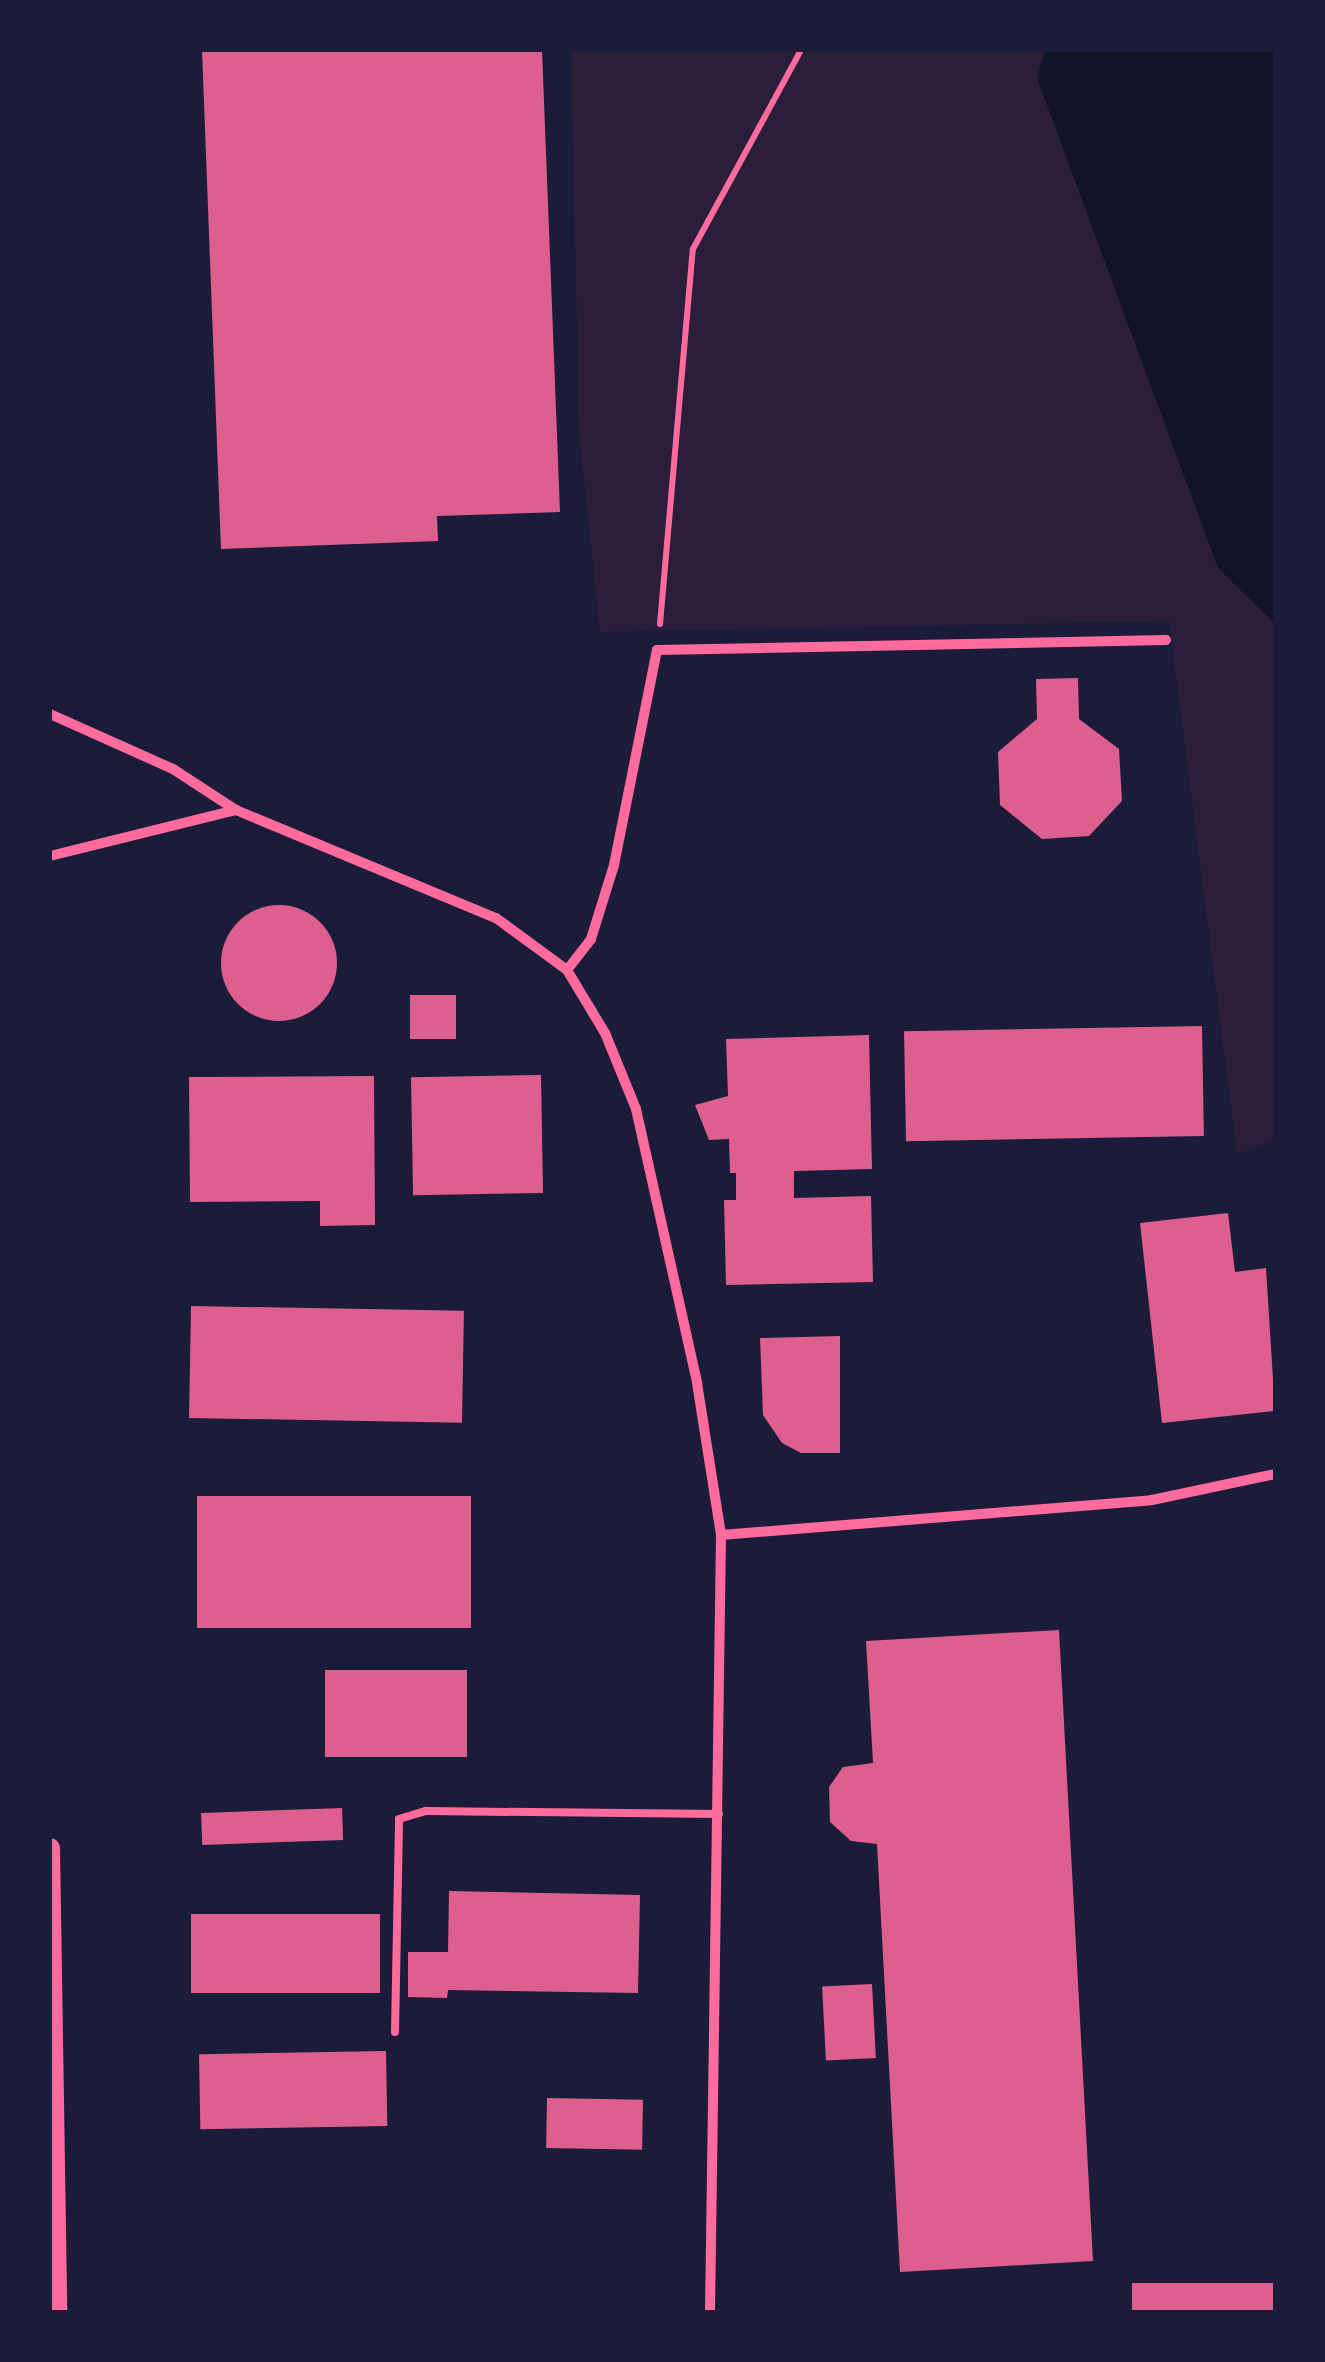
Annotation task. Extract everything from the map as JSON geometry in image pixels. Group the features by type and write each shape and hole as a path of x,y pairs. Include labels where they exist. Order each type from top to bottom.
{"main road":[{"path":"50,1848 57,2312"}],"street":[{"path":"567,970 591,939 614,865 657,650 1166,640"},
{"path":"50,714 172,769 236,810 496,918 567,970 605,1033 636,1109 658,1188 721,1535 710,2312"},
{"path":"50,856 236,810"},
{"path":"721,1535 1152,1500 1275,1474"}],"lane":[{"path":"395,2032 399,1819 426,1811 720,1814"}],"path":[{"path":"657,650 692,248 801,50"}],"shaded area":[{"path":"571,50 1275,50 1275,1140 1237,1154 1169,621 600,632 579,431"},
{"path":"1045,50 1275,50 1275,624 1218,568 1037,78"}],"building":[{"path":"202,50 542,50 560,512 437,516 438,541 221,549"},
{"path":"1078,678 1079,719 1119,749 1122,801 1089,836 1042,839 1000,805 998,752 1037,719 1036,679"},
{"path":"279,905 301,909 320,922 333,941 337,963 333,985 320,1004 301,1017 279,1021 257,1017 238,1004 225,985 221,963 225,941 238,922 257,909"},
{"path":"410,995 456,995 456,1039 410,1039"},
{"path":"1202,1026 1204,1136 906,1141 904,1031"},
{"path":"869,1035 872,1169 794,1171 794,1198 871,1196 873,1282 726,1285 724,1200 736,1200 736,1173 730,1173 729,1139 709,1140 695,1105 728,1096 726,1039"},
{"path":"541,1075 543,1193 413,1195 411,1077"},
{"path":"374,1076 375,1225 320,1226 320,1201 190,1202 189,1077"},
{"path":"1228,1213 1235,1272 1266,1268 1275,1411 1162,1423 1140,1223"},
{"path":"191,1306 464,1311 462,1423 189,1418"},
{"path":"840,1336 840,1453 801,1453 782,1443 763,1415 760,1338"},
{"path":"197,1496 471,1496 471,1628 197,1628"},
{"path":"1059,1630 1093,2261 900,2272 877,1844 851,1841 830,1822 829,1787 843,1767 873,1763 866,1641"},
{"path":"325,1670 467,1670 467,1757 325,1757"},
{"path":"342,1808 343,1840 202,1845 201,1813"},
{"path":"449,1891 640,1895 638,1993 448,1990 447,1998 408,1997 408,1952 448,1952"},
{"path":"191,1914 380,1914 380,1993 191,1993"},
{"path":"872,1984 876,2058 826,2061 822,1987"},
{"path":"386,2051 387,2126 200,2129 199,2054"},
{"path":"547,2098 643,2100 642,2150 546,2148"},
{"path":"1132,2283 1275,2283 1275,2312 1132,2312"}]}
